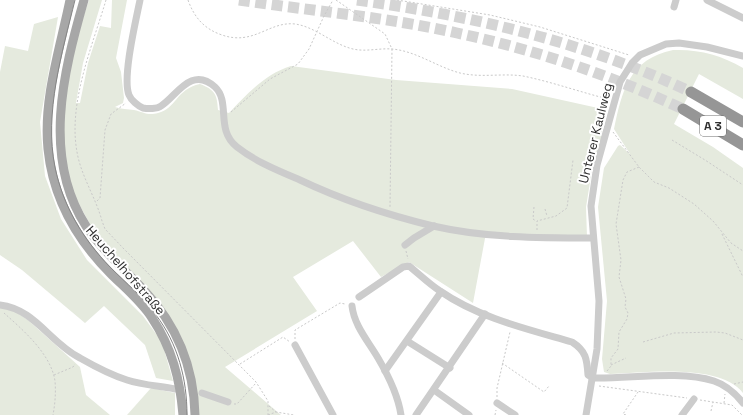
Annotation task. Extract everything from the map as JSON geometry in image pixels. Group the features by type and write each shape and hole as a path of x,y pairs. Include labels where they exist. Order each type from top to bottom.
{"highway":[{"name":"A 3","path":"691,92 743,122"},
{"name":"A 3","path":"683,109 743,145"}],"main road":[{"name":"Heuchelhofstraße","path":"70,0 53,75 47,122 48,150 52,177 68,217 78,234 93,255 139,301 161,332 176,367 183,415"},
{"name":"Heuchelhofstraße","path":"84,0 64,81 60,128 61,153 66,179 86,226 103,248 153,300 172,326 188,364 193,389 195,415"}],"street":[{"path":"140,0 127,72 129,95 132,100 142,108 151,109 161,106 180,86 197,80 207,82 214,86 219,92 224,128 228,137 236,147 253,158 313,186 350,201 434,226 484,234 538,238 593,238"},
{"path":"674,7 676,0"},
{"path":"707,0 743,18"},
{"name":"Unterer Kaulweg","path":"586,415 593,382 597,349 599,301 591,206 593,189 620,82 626,71 637,58 656,47 679,43 707,47 743,56"},
{"path":"405,245 434,226"},
{"path":"359,297 403,268 409,266 441,292 485,314 511,325 572,342 580,346 588,361 588,375 593,382 606,378 668,376 702,379 714,381 726,386 743,403"},
{"path":"385,371 441,292"},
{"path":"0,305 14,307 32,318 59,344 80,358 127,380 175,389"},
{"path":"352,306 353,317 385,371 401,415"},
{"path":"416,415 450,368 485,314"},
{"path":"407,341 450,368"},
{"path":"294,345 333,415"},
{"path":"434,390 469,415"},
{"path":"202,393 228,402"},
{"path":"682,415 694,399"},
{"path":"497,403 515,415"}],"path":[{"path":"106,0 82,76 75,128 77,153 105,229 256,382 263,391 269,406 276,412"},
{"path":"188,0 195,17 212,31 233,38 255,36 276,27 288,24 303,26 351,48 362,51 392,49 414,54 461,73 475,76 523,76 614,101"},
{"path":"223,117 234,111 251,94 270,79 298,64 309,49 333,0"},
{"path":"336,0 385,34 392,49 393,66 390,214"},
{"path":"397,0 490,15 540,27 637,58"},
{"path":"96,202 100,198 105,130 111,114 132,100"},
{"path":"608,126 639,167 654,182 669,188 694,204 731,243 743,251"},
{"path":"672,140 706,160 743,185"},
{"path":"537,221 547,217 556,216 567,208 573,160"},
{"path":"611,366 611,358 618,349 619,332 627,319 628,313 625,307 626,299 619,277 621,260 616,224 624,176 628,172 639,167"},
{"path":"534,207 533,218 537,221 538,238"},
{"path":"545,209 547,217"},
{"path":"721,232 743,277"},
{"path":"405,245 409,266"},
{"path":"295,330 340,303"},
{"path":"0,310 39,348 53,375 56,397 53,415"},
{"path":"496,415 497,388 511,325"},
{"path":"642,342 659,339 674,333 716,332 725,333 743,340"},
{"path":"240,365 283,337"},
{"path":"606,378 607,371 611,366 626,358"},
{"path":"502,363 544,392 549,386"},
{"path":"53,375 73,367"},
{"path":"239,402 256,382"},
{"path":"593,382 638,392 732,404 742,415"},
{"path":"626,415 623,414 638,392"},
{"path":"711,411 713,401"},
{"path":"269,406 268,415 276,412 294,415"}],"shaded area":[{"path":"89,0 102,0 83,63 76,103 80,103 88,63 100,26 111,28 112,0 127,0 116,58 121,72 124,98 123,103 115,107 117,108 134,110 148,114 158,113 169,107 186,90 200,84 209,88 214,93 217,100 218,110 229,113 257,85 273,74 291,66 396,80 512,89 598,108 603,138 593,164 586,207 587,237 486,233 473,303 409,262 381,277 353,241 293,277 317,311 225,367 281,415 197,415 179,333 159,301 94,231 76,199 70,183 63,145 66,90 76,39"},
{"path":"58,17 40,122 45,176 61,219 87,260 143,316 162,342 173,381 156,378 145,345 104,306 85,323 22,270 0,255 0,72 5,46 28,51 34,24"},
{"path":"673,50 701,52 718,56 743,68 743,99 699,74 674,124 713,147 743,168 743,393 732,384 717,377 700,374 661,372 610,374 604,372 602,359 607,301 598,207 604,168 618,146 620,145 630,154 614,129 620,102 630,79 637,69 646,61 658,54"},
{"path":"0,307 12,309 29,321 80,367 86,395 110,415 0,415"},
{"path":"151,388 175,393 175,415 127,415"}],"tunnel":[{"path":"239,0 430,27 515,47 600,74 683,109"},
{"path":"357,0 444,14 528,33 610,59 651,74 691,92"}],"tram line":[{"path":"75,0 60,62 53,104 52,146 55,167 63,195 75,221 91,245 110,267 151,308 164,326 180,362 187,402 187,415"}]}
